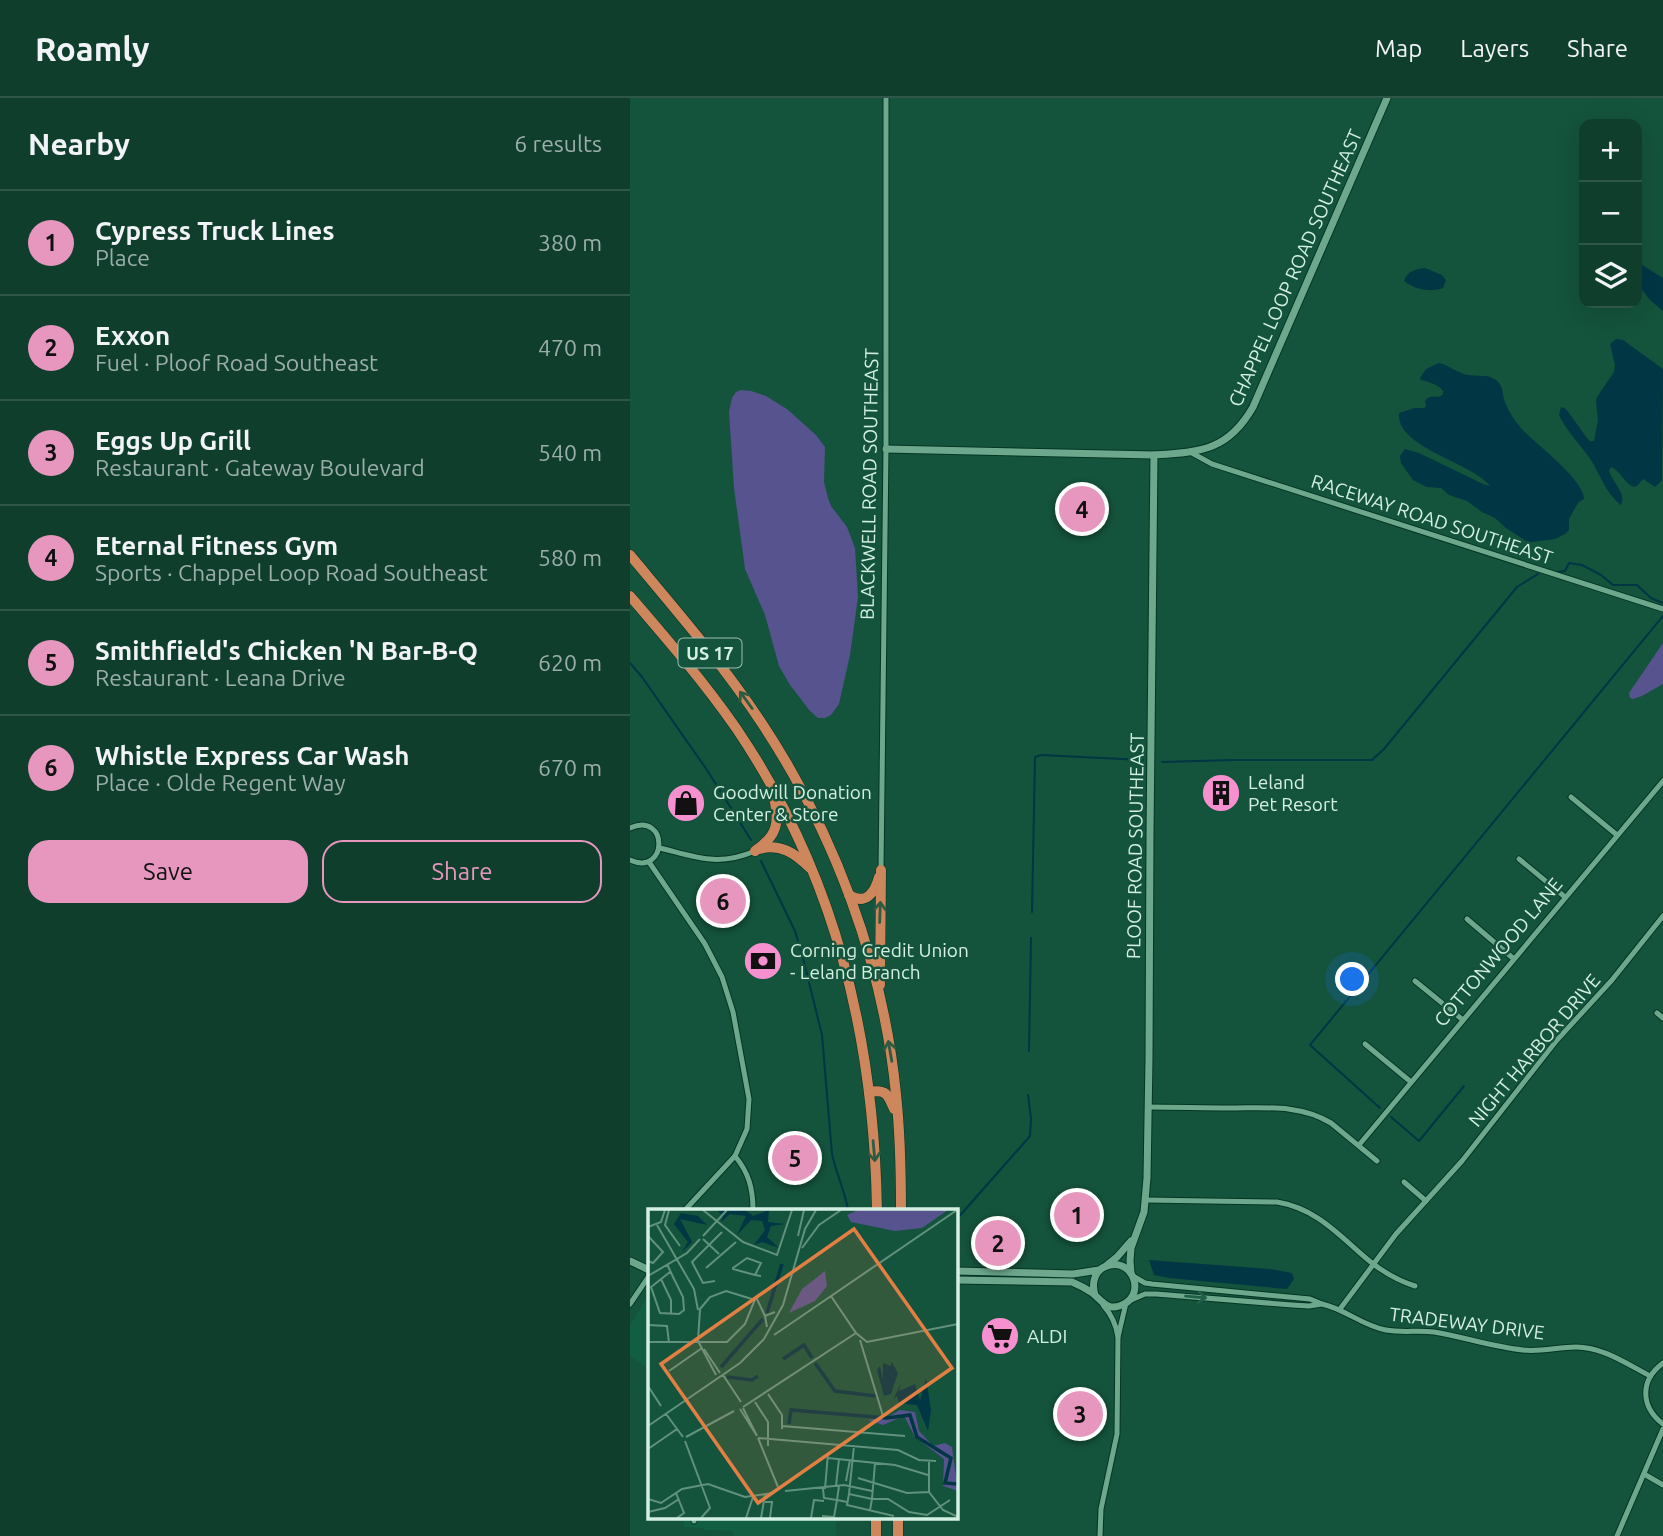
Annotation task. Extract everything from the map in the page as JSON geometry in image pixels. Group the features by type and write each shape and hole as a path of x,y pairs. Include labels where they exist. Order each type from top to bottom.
{"highway":[{"name":"US 17","path":"630,555 731,680 762,723 806,797 849,894 881,1003 893,1071 898,1119 901,1209"},
{"name":"US 17","path":"630,596 672,644 736,729 771,783 814,873 834,929 853,996 864,1049 879,1209"},
{"path":"755,850 769,839 777,822 771,783"},
{"path":"755,850 785,849 814,873"},
{"path":"849,894 859,899 866,898 875,887 881,870"},
{"path":"881,870 881,1003"},
{"path":"869,1092 877,1091 888,1095 898,1119"},
{"path":"876,1518 876,1536"},
{"path":"898,1518 898,1536"}],"street":[{"name":"BLACKWELL ROAD SOUTHEAST","path":"881,870 886,449 886,98"},
{"name":"CHAPPEL LOOP ROAD SOUTHEAST","path":"886,449 1154,455 1192,453 1230,437 1246,420 1253,407 1387,98"},
{"name":"RACEWAY ROAD SOUTHEAST","path":"1192,453 1212,464 1663,609"},
{"name":"PLOOF ROAD SOUTHEAST","path":"1132,1275 1131,1248 1146,1200 1154,455"},
{"name":"COTTONWOOD LANE","path":"1359,1145 1663,781"},
{"path":"1571,797 1616,835"},
{"path":"630,828 636,825 650,827 660,841 660,848 649,862 636,863 630,860"},
{"path":"660,848 718,860 736,858 755,850"},
{"path":"1519,859 1565,897"},
{"path":"649,862 717,965 728,992 750,1099 747,1129 735,1156 686,1209"},
{"name":"NIGHT HARBOR DRIVE","path":"1340,1309 1396,1234 1480,1139 1557,1040 1612,980 1663,916"},
{"path":"1467,919 1514,959"},
{"path":"1415,981 1463,1020"},
{"path":"1657,1013 1663,1018"},
{"path":"1364,1044 1411,1082"},
{"path":"1148,1107 1303,1110 1331,1123 1377,1161"},
{"path":"735,1156 750,1179 754,1209"},
{"path":"1405,1182 1426,1201"},
{"path":"1146,1200 1277,1202 1292,1205 1320,1218 1391,1276 1415,1286"},
{"name":"PLOOF ROAD SOUTHEAST","path":"1103,1268 1128,1246 1135,1235"},
{"path":"630,1261 648,1270"},
{"path":"957,1272 1073,1274 1113,1264 1120,1265 1132,1275 1135,1289 1128,1302 1118,1337"},
{"path":"1100,1536 1102,1501 1117,1434 1118,1337 1116,1325 1097,1298 1093,1282 1103,1268"},
{"name":"TRADEWAY DRIVE","path":"1132,1275 1145,1283 1310,1300 1340,1309 1363,1322 1387,1330 1431,1332 1524,1350 1590,1348 1620,1359 1650,1376"},
{"path":"630,1304 648,1277"},
{"path":"957,1280 1072,1282 1080,1285 1103,1304 1115,1307 1128,1302"},
{"name":"TRADEWAY DRIVE","path":"1128,1302 1145,1294 1156,1294 1292,1305 1322,1304"},
{"path":"1663,1363 1650,1376 1646,1387 1648,1408 1663,1424"},
{"path":"1617,1536 1663,1429"},
{"path":"1644,1474 1663,1485"}],"shaded area":[{"path":"741,390 766,396 787,409 816,435 825,447 824,482 828,498 847,527 855,548 858,597 850,655 839,704 831,715 825,718 818,718 810,711 779,666 765,615 745,569 734,488 729,412 732,398"},
{"path":"1663,643 1663,684 1642,696 1630,698 1629,693"},
{"path":"648,1297 648,1368 630,1356 630,1325"},
{"path":"684,1518 836,1518 836,1536 733,1536 732,1531 684,1527"}],"water":[{"path":"1642,265 1663,278 1663,311 1642,290"},
{"path":"1425,268 1442,275 1446,280 1443,288 1422,289 1404,281 1410,273"},
{"path":"1616,339 1623,340 1663,369 1662,480 1655,487 1643,479 1634,487 1611,467 1609,471 1622,497 1621,505 1608,490 1591,460 1559,415 1561,407 1566,409 1587,438 1594,441 1598,420 1596,401 1614,372 1610,344"},
{"path":"1439,363 1464,374 1487,376 1495,380 1500,385 1506,406 1518,424 1576,482 1584,499 1579,502 1569,519 1569,530 1565,534 1555,539 1526,541 1467,501 1449,495 1441,488 1427,487 1413,480 1401,463 1400,456 1405,449 1490,486 1468,469 1422,445 1409,436 1401,425 1399,413 1424,408 1428,398 1443,394 1439,387 1420,378 1426,369"},
{"path":"1149,1260 1270,1269 1292,1273 1294,1279 1287,1289 1169,1278 1154,1275"}],"waterway":[{"path":"1558,572 1565,571 1569,563 1582,565 1613,585 1637,585 1651,598 1663,603"},
{"path":"1162,762 1372,760 1384,749 1517,587 1538,574"},
{"path":"1380,1108 1310,1045 1663,616"},
{"path":"630,663 707,770 751,840"},
{"path":"1032,912 1035,757 1041,755 1143,760"},
{"path":"761,861 795,931 803,958 822,1035 832,1154 848,1209"},
{"path":"1029,1051 1031,938"},
{"path":"1391,1117 1419,1141 1464,1086"},
{"path":"957,1219 1030,1136 1028,1095"}],"place":[{"name":"Eternal Fitness Gym","path":"1082,509"},
{"name":"Leland Pet Resort","path":"1221,793"},
{"name":"Goodwill Donation Center & Store","path":"686,803"},
{"name":"Whistle Express Car Wash","path":"723,901"},
{"name":"Corning Credit Union - Leland Branch","path":"763,961"},
{"name":"Smithfield's Chicken 'N Bar-B-Q","path":"795,1158"},
{"name":"Cypress Truck Lines","path":"1077,1215"},
{"name":"Exxon","path":"998,1243"},
{"name":"ALDI","path":"1000,1336"},
{"name":"Eggs Up Grill","path":"1080,1414"}]}
